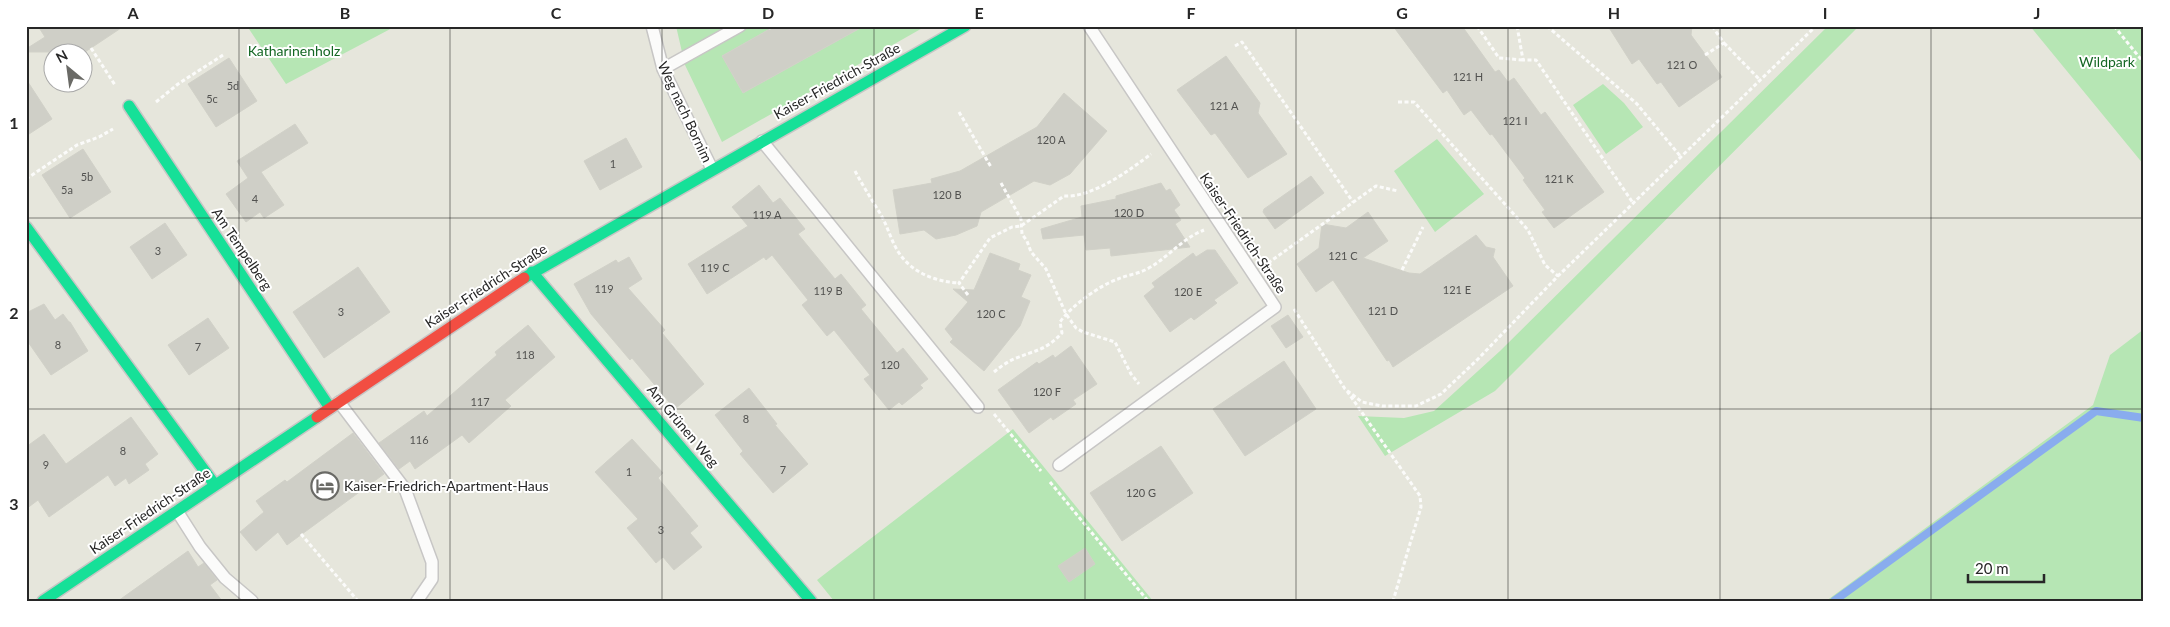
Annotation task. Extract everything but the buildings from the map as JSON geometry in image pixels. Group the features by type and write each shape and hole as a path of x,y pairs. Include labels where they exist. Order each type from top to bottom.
{"street":[{"name":"Kaiser-Friedrich-Straße","path":"43,601 532,272 965,26"},
{"name":"Am Tempelberg","path":"129,106 334,405"},
{"path":"26,227 214,485"},
{"name":"Am Grünen Weg","path":"532,272 811,601"}],"lane":[{"name":"Weg nach Bornim","path":"652,26 663,69 712,169"},
{"path":"663,69 740,26"},
{"name":"Kaiser-Friedrich-Straße","path":"1059,464 1275,307 1218,224 1089,26"},
{"path":"762,140 978,407"},
{"path":"334,405 405,489 432,562 432,579 417,601"},
{"path":"177,511 200,547 225,578 252,601"}],"path":[{"path":"1477,26 1499,58 1536,60 1633,203"},
{"path":"1517,26 1523,60"},
{"path":"1547,26 1637,104 1681,157"},
{"path":"1712,26 1724,42 1760,80"},
{"path":"1345,389 1362,402 1382,406 1416,406 1441,394 1478,360 1558,276 1816,26"},
{"path":"2114,26 2144,63"},
{"path":"1235,46 1242,42 1353,202"},
{"path":"1705,55 1724,42"},
{"path":"92,50 116,87"},
{"path":"178,84 223,55"},
{"path":"1398,102 1414,102 1528,230 1545,265 1558,276"},
{"path":"959,112 991,167"},
{"path":"26,179 78,145 99,137"},
{"path":"959,284 990,238 1012,227 1021,226 1064,196 1085,192 1117,178 1151,154 1164,141"},
{"path":"855,171 881,216 900,255 911,266 928,277 945,283 959,284 968,294"},
{"path":"1001,183 1021,219 1022,234 1031,252 1046,269 1066,314 1076,328 1115,342 1131,374 1150,399"},
{"path":"1272,260 1376,186 1398,191"},
{"path":"994,372 1012,360 1041,350 1053,342 1062,333 1060,322 1066,314 1116,279 1147,270 1188,237 1218,224"},
{"path":"1402,270 1423,228"},
{"path":"1275,307 1292,307 1345,389 1420,496 1422,507 1393,601"},
{"path":"978,407 984,402 1148,601"},
{"path":"302,534 358,601"}],"green space":[{"name":"Katharinenholz","path":"247,26 396,26 286,84"},
{"path":"676,26 775,26 722,56 743,93 864,26 926,26 722,142 685,65"},
{"path":"1828,26 1859,26 1495,391 1385,456 1358,416 1404,418 1434,411 1500,351"},
{"name":"Wildpark","path":"2030,26 2144,26 2144,165"},
{"path":"1603,84 1624,103 1643,127 1606,154 1573,105"},
{"path":"1437,139 1484,194 1435,232 1394,171"},
{"path":"2144,329 2144,601 1826,601 2093,405 2110,355"},
{"path":"1013,429 1153,601 834,601 817,580"}],"waterway":[{"path":"1834,601 2096,411 2144,418"}],"traffic: fast":[{"path":"524,278 965,26"},
{"path":"129,106 330,408"},
{"path":"26,227 215,485"},
{"path":"532,272 811,601"},
{"path":"43,601 317,417"}],"traffic: jam":[{"path":"317,417 524,278"}],"place":[{"name":"Kaiser-Friedrich-Apartment-Haus","path":"325,486"}]}
